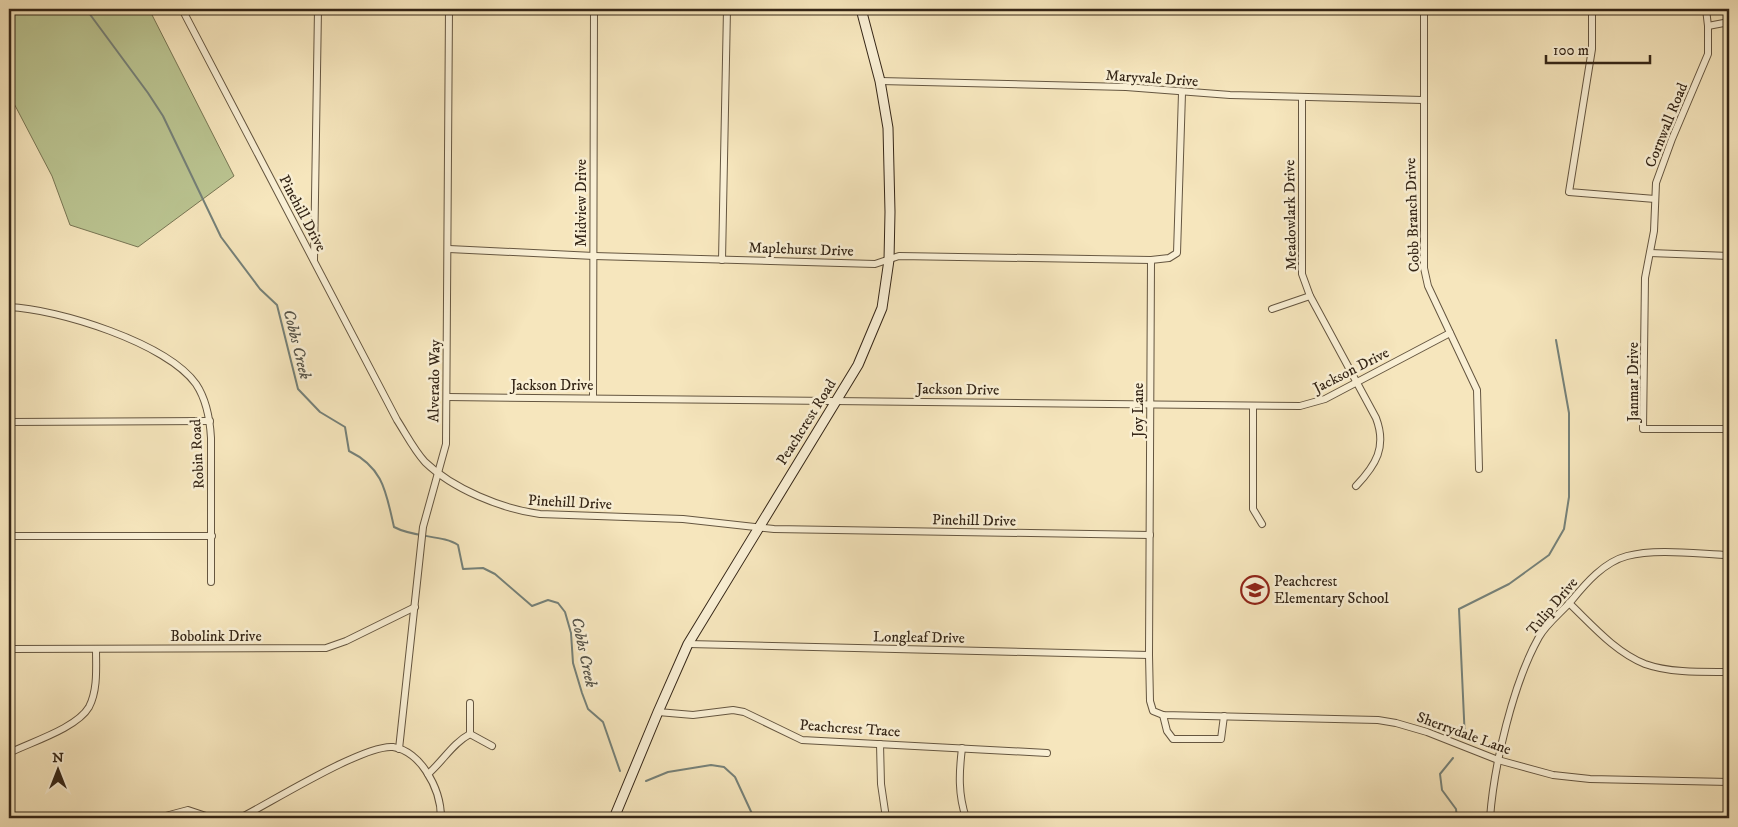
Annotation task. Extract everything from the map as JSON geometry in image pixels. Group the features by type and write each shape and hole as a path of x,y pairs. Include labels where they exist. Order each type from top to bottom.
{"street":[{"name":"Pinehill Drive","path":"182,9 397,420 424,461 439,473 488,500 517,511 683,519 784,530 1150,535"},
{"path":"314,262 318,9"},
{"name":"Alverado Way","path":"399,749 423,527 446,444 448,398 449,9"},
{"name":"Midview Drive","path":"593,398 594,9"},
{"path":"722,260 727,9"},
{"name":"Peachcrest Road","path":"614,818 688,644 836,400 873,334 882,308 889,260 888,128 880,81 861,9"},
{"name":"Cobb Branch Drive","path":"1424,9 1424,268 1428,286 1468,366 1477,390 1479,469"},
{"path":"1592,9 1592,49 1569,192 1655,199"},
{"name":"Cornwall Road","path":"1650,252 1656,183 1704,68 1708,54 1706,9"},
{"path":"1708,26 1729,22"},
{"name":"Maryvale Drive","path":"880,81 1126,87 1182,93 1423,100"},
{"path":"1151,260 1170,258 1177,253 1182,93"},
{"name":"Meadowlark Drive","path":"1302,97 1302,274 1310,296 1376,418 1382,440 1376,463 1356,486"},
{"name":"Maplehurst Drive","path":"449,248 594,256 875,264 899,256 1151,260"},
{"path":"1650,252 1729,256"},
{"name":"Janmar Drive","path":"1650,252 1646,278 1643,429 1729,429"},
{"name":"Joy Lane","path":"1151,260 1150,701 1153,711 1163,715"},
{"path":"1272,309 1310,296"},
{"name":"Robin Road","path":"9,307 46,312 82,322 146,347 170,359 196,384 210,421 211,582"},
{"name":"Jackson Drive","path":"448,398 836,400 1300,406 1325,399 1450,333"},
{"path":"1252,406 1253,509 1262,524"},
{"path":"9,422 210,421"},
{"path":"9,536 212,536"},
{"name":"Tulip Drive","path":"1490,818 1498,760 1524,667 1540,635 1569,603 1596,574 1614,561 1627,556 1645,553 1729,555"},
{"path":"1569,603 1608,640 1645,664 1672,669 1729,672"},
{"name":"Bobolink Drive","path":"9,649 326,648 346,641 415,607"},
{"name":"Longleaf Drive","path":"688,644 1149,655"},
{"path":"9,753 63,728 89,708 95,679 96,649"},
{"path":"470,703 470,734"},
{"name":"Peachcrest Trace","path":"658,712 693,715 733,710 744,712 802,740 1047,754"},
{"path":"1163,715 1165,726 1173,739 1221,739 1224,716"},
{"name":"Sherrydale Lane","path":"1163,715 1396,722 1498,760 1553,775 1590,780 1729,782"},
{"path":"428,774 442,762 455,745 470,734"},
{"path":"470,734 492,746"},
{"path":"880,744 881,784 886,818"},
{"path":"240,818 339,764 391,747 414,756 428,774 436,789 441,805 441,818"},
{"path":"962,748 959,786 960,801 966,818"},
{"path":"158,818 188,810 212,818"}],"green space":[{"path":"9,9 149,9 234,176 138,247 70,225 52,176 9,94"}],"waterway":[{"name":"Cobbs Creek","path":"86,9 163,116 221,237 260,289 277,305 298,389 320,412 345,427 349,451 370,465 382,483 394,527 402,531 452,542 458,545 463,569 483,568 495,574 532,606 548,600 558,603 565,612 571,633 573,663 582,693 588,709 603,722 620,771"},
{"path":"1465,740 1459,609 1509,584 1549,555 1564,529 1569,497 1569,413 1556,340"},
{"path":"1453,758 1440,774 1442,790 1456,809 1457,818"},
{"name":"Cobbs Creek","path":"646,781 668,772 711,765 724,767 735,777 754,818"}],"place":[{"name":"Peachcrest Elementary School","path":"1255,590"}]}
